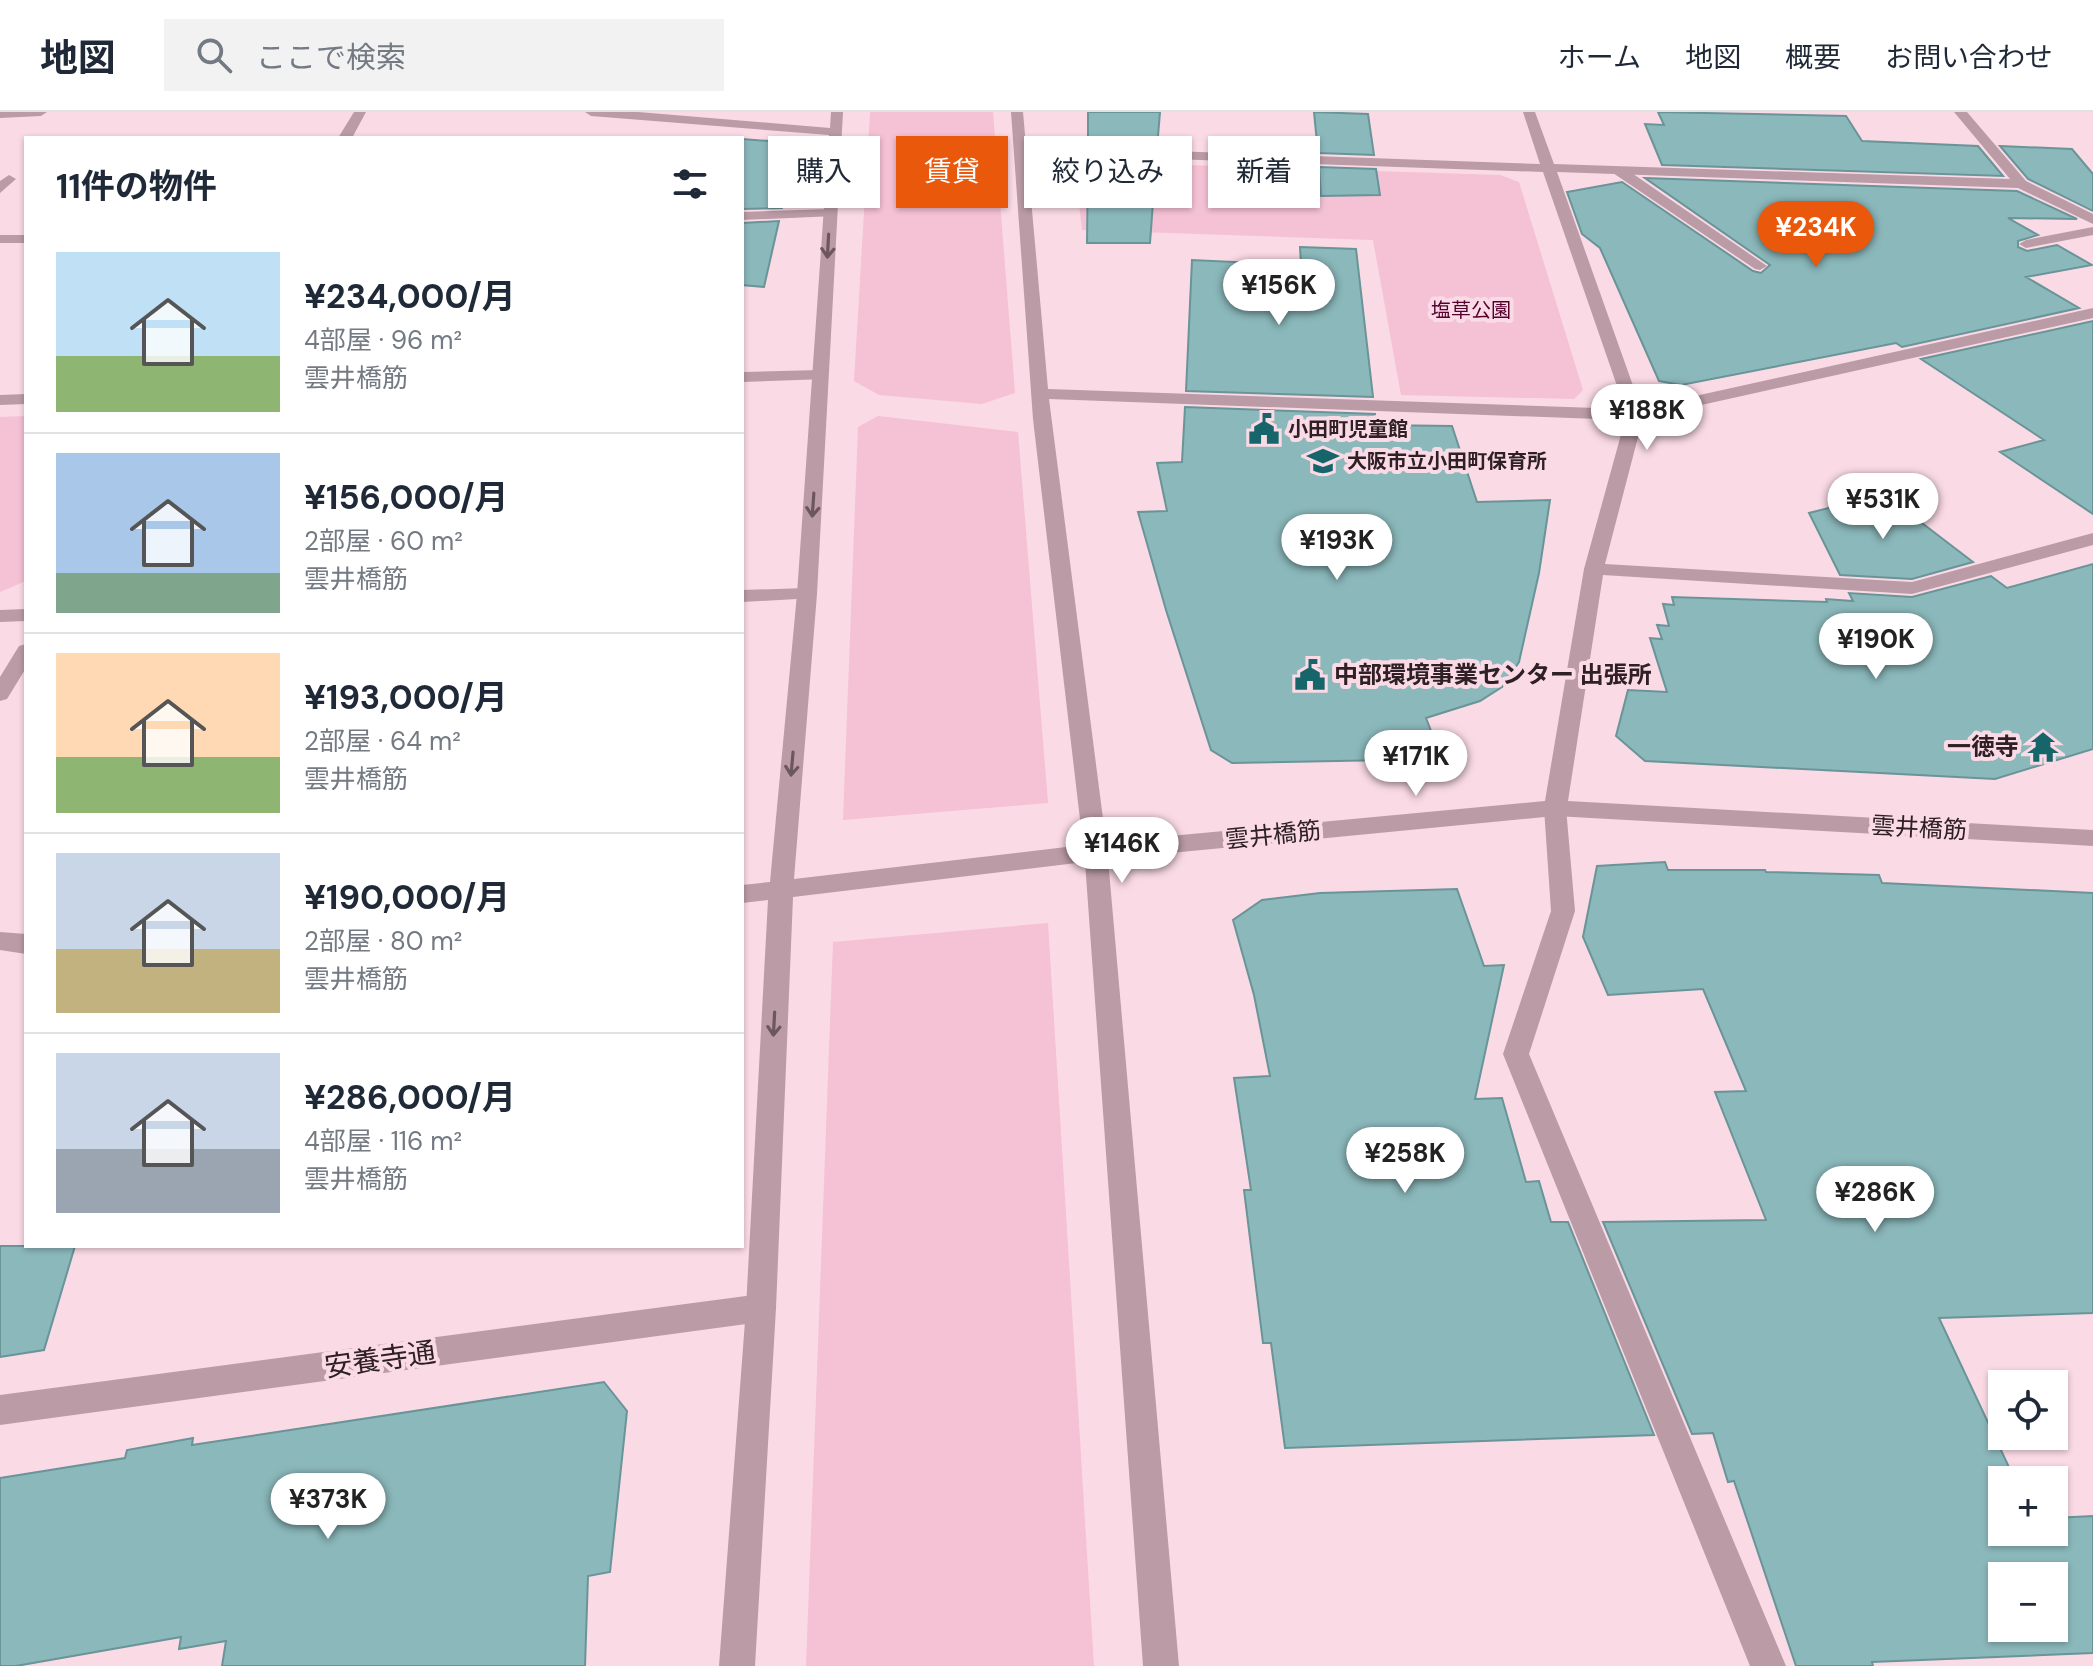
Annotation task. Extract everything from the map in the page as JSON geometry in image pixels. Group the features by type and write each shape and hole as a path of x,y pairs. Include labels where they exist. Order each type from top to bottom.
{"street":[{"path":"0,114 41,112"},
{"path":"346,136 360,112"},
{"path":"591,112 836,122 807,594 781,890 761,1308 737,1666"},
{"path":"1017,112 1041,394 1096,852 1161,1666"},
{"path":"1529,112 1635,415 1594,569 1555,808 1563,911 1516,1054 1768,1666"},
{"path":"1960,112 2021,184 2093,220"},
{"path":"1022,150 2021,184"},
{"path":"1618,170 1760,266"},
{"path":"744,216 830,213"},
{"path":"2026,244 2093,231"},
{"path":"0,239 24,239"},
{"path":"1041,394 1635,415 2093,313"},
{"path":"744,377 820,375"},
{"path":"0,400 24,399"},
{"path":"1594,569 1912,588 2093,539"},
{"path":"744,596 807,594"},
{"path":"0,616 24,615"},
{"path":"0,694 24,654"},
{"name":"雲井橋筋","path":"744,894 1096,852 1555,808 2093,838"},
{"path":"0,941 24,944"},
{"name":"安養寺通","path":"0,1410 761,1308"}],"green space":[{"path":"870,112 993,112 995,136 896,136 896,208 1001,208 1015,393 982,404 879,395 854,381 864,208 880,208 880,136 869,136"},
{"name":"塩草公園","path":"1192,165 1208,166 1208,208 1320,208 1320,169 1500,175 1519,182 1583,390 1574,399 1401,395 1373,240 1082,230 1080,208 1192,208"},
{"path":"24,416 24,582 0,592 0,417"},
{"path":"878,416 1018,432 1048,803 843,820 858,427"},
{"path":"1048,923 1094,1666 806,1666 833,942"}],"building":[{"path":"1088,112 1160,112 1158,136 1088,136"},
{"path":"1314,112 1368,114 1374,155 1320,153 1320,136 1316,136"},
{"path":"1658,112 1846,116 1862,141 1978,146 2003,176 1662,165 1645,124 1664,125"},
{"path":"744,139 768,141 768,208 782,208 744,209"},
{"path":"2000,146 2072,149 2093,174 2093,211 2028,179"},
{"path":"1320,167 1376,169 1380,195 1321,196"},
{"path":"1645,178 2017,191 2077,219 2008,218 2038,235 2018,241 2018,247 2027,251 2057,245 2092,265 2026,277 2079,308 1902,347 1896,343 1681,385 1659,381 1600,248 1582,234 1567,192 1622,182 1753,271 1761,273 1770,265"},
{"path":"1087,208 1153,208 1150,243 1087,243"},
{"path":"779,221 764,287 744,285 744,223"},
{"path":"1300,247 1356,249 1373,397 1186,391 1192,260 1301,265"},
{"path":"2093,321 2093,514 2000,452 2044,440 1921,359"},
{"path":"1185,407 1375,414 1376,425 1452,426 1477,502 1550,500 1539,573 1519,662 1502,687 1480,701 1426,718 1442,759 1232,763 1211,750 1138,512 1167,511 1157,463 1182,462"},
{"path":"1884,494 1973,562 1912,579 1840,575 1809,513"},
{"path":"2093,564 2093,749 1995,779 1645,761 1616,736 1628,690 1667,692 1650,638 1662,639 1657,625 1669,626 1663,604 1674,605 1672,597 1827,602 1826,599 1853,601 1849,593 1912,597 1991,576 2007,588"},
{"path":"1665,862 1668,870 1879,875 1882,883 2093,893 2093,1313 1939,1318 1988,1422 1988,1450 2001,1450 2008,1466 1988,1466 1988,1546 2068,1546 2068,1517 2093,1516 2093,1653 1872,1662 1873,1666 1796,1666 1734,1481 1728,1482 1713,1433 1692,1434 1603,1222 1766,1220 1715,1092 1746,1091 1703,989 1608,995 1583,937 1597,866"},
{"path":"1457,889 1484,966 1504,965 1475,1099 1502,1098 1526,1182 1539,1181 1551,1222 1568,1222 1654,1435 1285,1448 1271,1343 1263,1343 1244,1190 1251,1190 1234,1078 1270,1076 1254,995 1233,920 1262,900 1320,893"},
{"path":"0,1246 74,1248 44,1350 0,1357"},
{"path":"604,1382 627,1411 610,1572 588,1576 585,1666 222,1666 226,1641 179,1649 181,1637 16,1666 0,1666 0,1478 125,1458 127,1450 193,1438 192,1445"}],"place":[{"name":"小田町児童館","path":"1264,429"},
{"name":"大阪市立小田町保育所","path":"1323,461"},
{"name":"中部環境事業センター 出張所","path":"1310,675"},
{"name":"一徳寺","path":"2043,747"}]}
